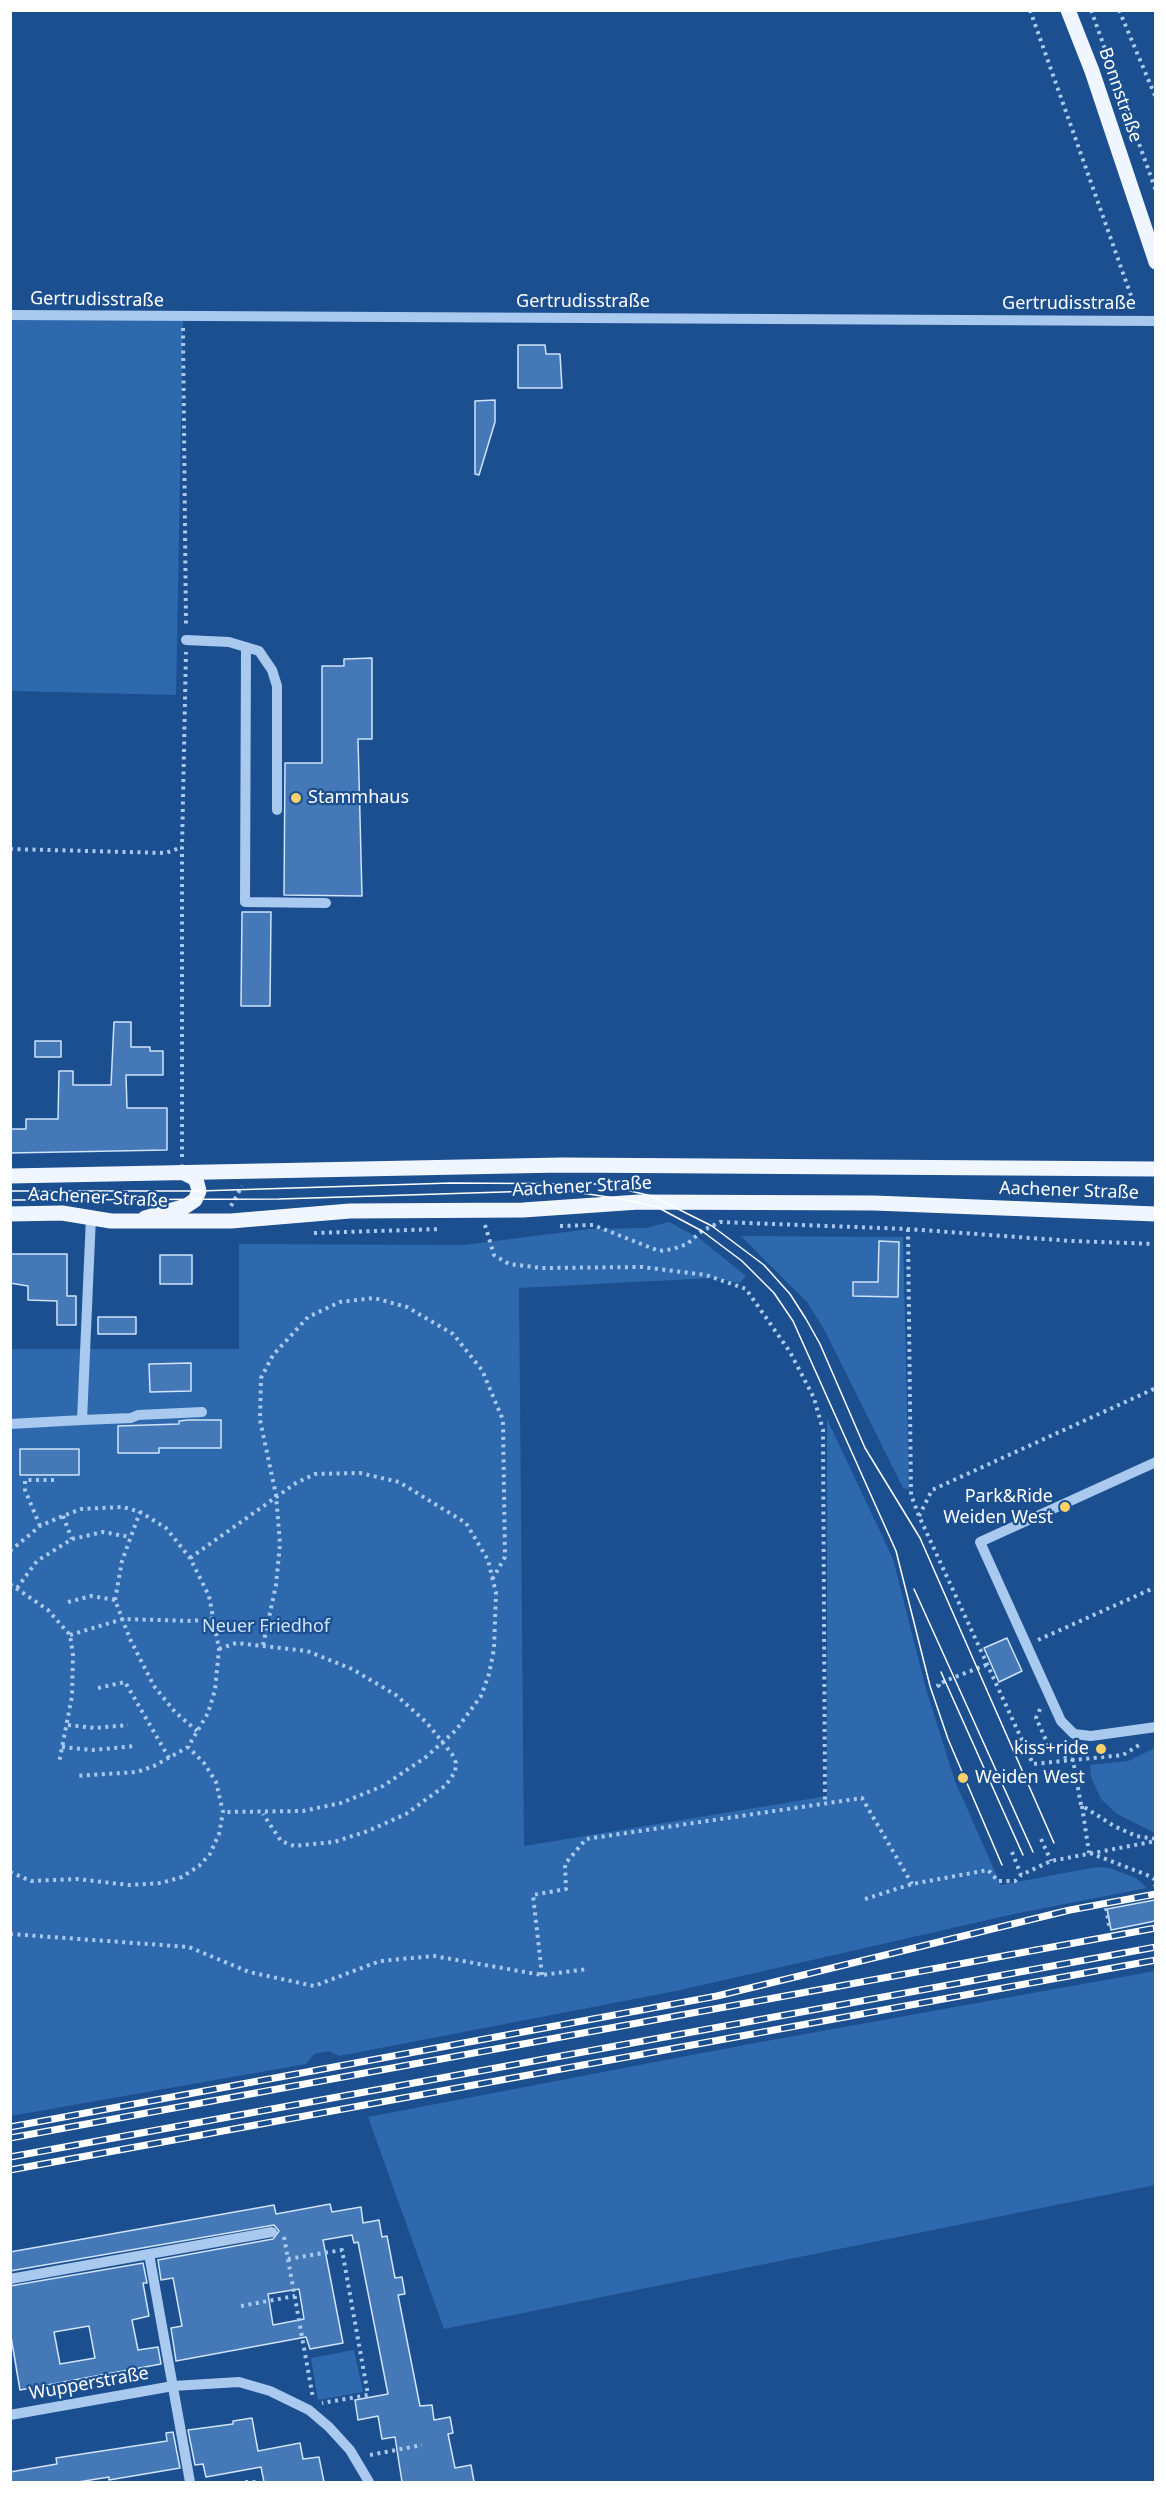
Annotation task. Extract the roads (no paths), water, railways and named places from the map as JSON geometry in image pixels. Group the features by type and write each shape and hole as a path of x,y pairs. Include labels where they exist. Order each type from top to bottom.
{"main road":[{"name":"Bonnstraße","path":"1068,10 1092,71 1155,262"},
{"name":"Aachener Straße","path":"10,1176 133,1176 182,1168 227,1171 562,1165 1155,1169"},
{"path":"134,1222 186,1206 195,1200 199,1191 197,1183 182,1168"},
{"name":"Aachener Straße","path":"10,1214 62,1213 111,1221 134,1222 244,1220 350,1211 482,1210 639,1202 874,1203 1155,1214"}],"street":[{"name":"Gertrudisstraße","path":"10,315 183,318 1155,321"},
{"path":"186,640 229,642 259,651 272,670 277,686 277,810"},
{"path":"246,647 245,902 326,903"},
{"path":"82,1420 91,1217"},
{"path":"10,1424 131,1419 138,1416 202,1412"},
{"path":"1155,1462 980,1542 1061,1721 1074,1734 1091,1736 1155,1727"},
{"path":"10,2279 272,2232"},
{"path":"149,2254 173,2386"},
{"name":"Wupperstraße","path":"10,2415 173,2386 239,2382 270,2391 309,2410 329,2427 355,2458 369,2482"},
{"name":"Wupperstraße","path":"173,2386 190,2482"}],"tram line":[{"path":"10,1191 199,1191 451,1183 600,1184 652,1196 712,1226 764,1265 790,1294 820,1344 865,1448 920,1538 1054,1843"},
{"path":"13,1200 279,1199 535,1191"},
{"path":"568,1191 657,1207 702,1231 742,1261 774,1293 793,1321 896,1551 930,1686 948,1739 1002,1865"},
{"path":"914,1589 1033,1852"},
{"path":"941,1672 1023,1855"}],"railway":[{"path":"10,2127 717,1996 1070,1910 1156,1894"},
{"path":"10,2138 1156,1928"},
{"path":"10,2157 1156,1947"},
{"path":"10,2170 1156,1960"}],"place":[{"name":"Stammhaus","path":"296,798"},
{"name":"Park&Ride Weiden West","path":"1065,1507"},
{"name":"kiss+ride","path":"1101,1749"},
{"name":"Weiden West","path":"963,1778"}],"park label":[{"name":"Neuer Friedhof","path":"266,1627"}]}
